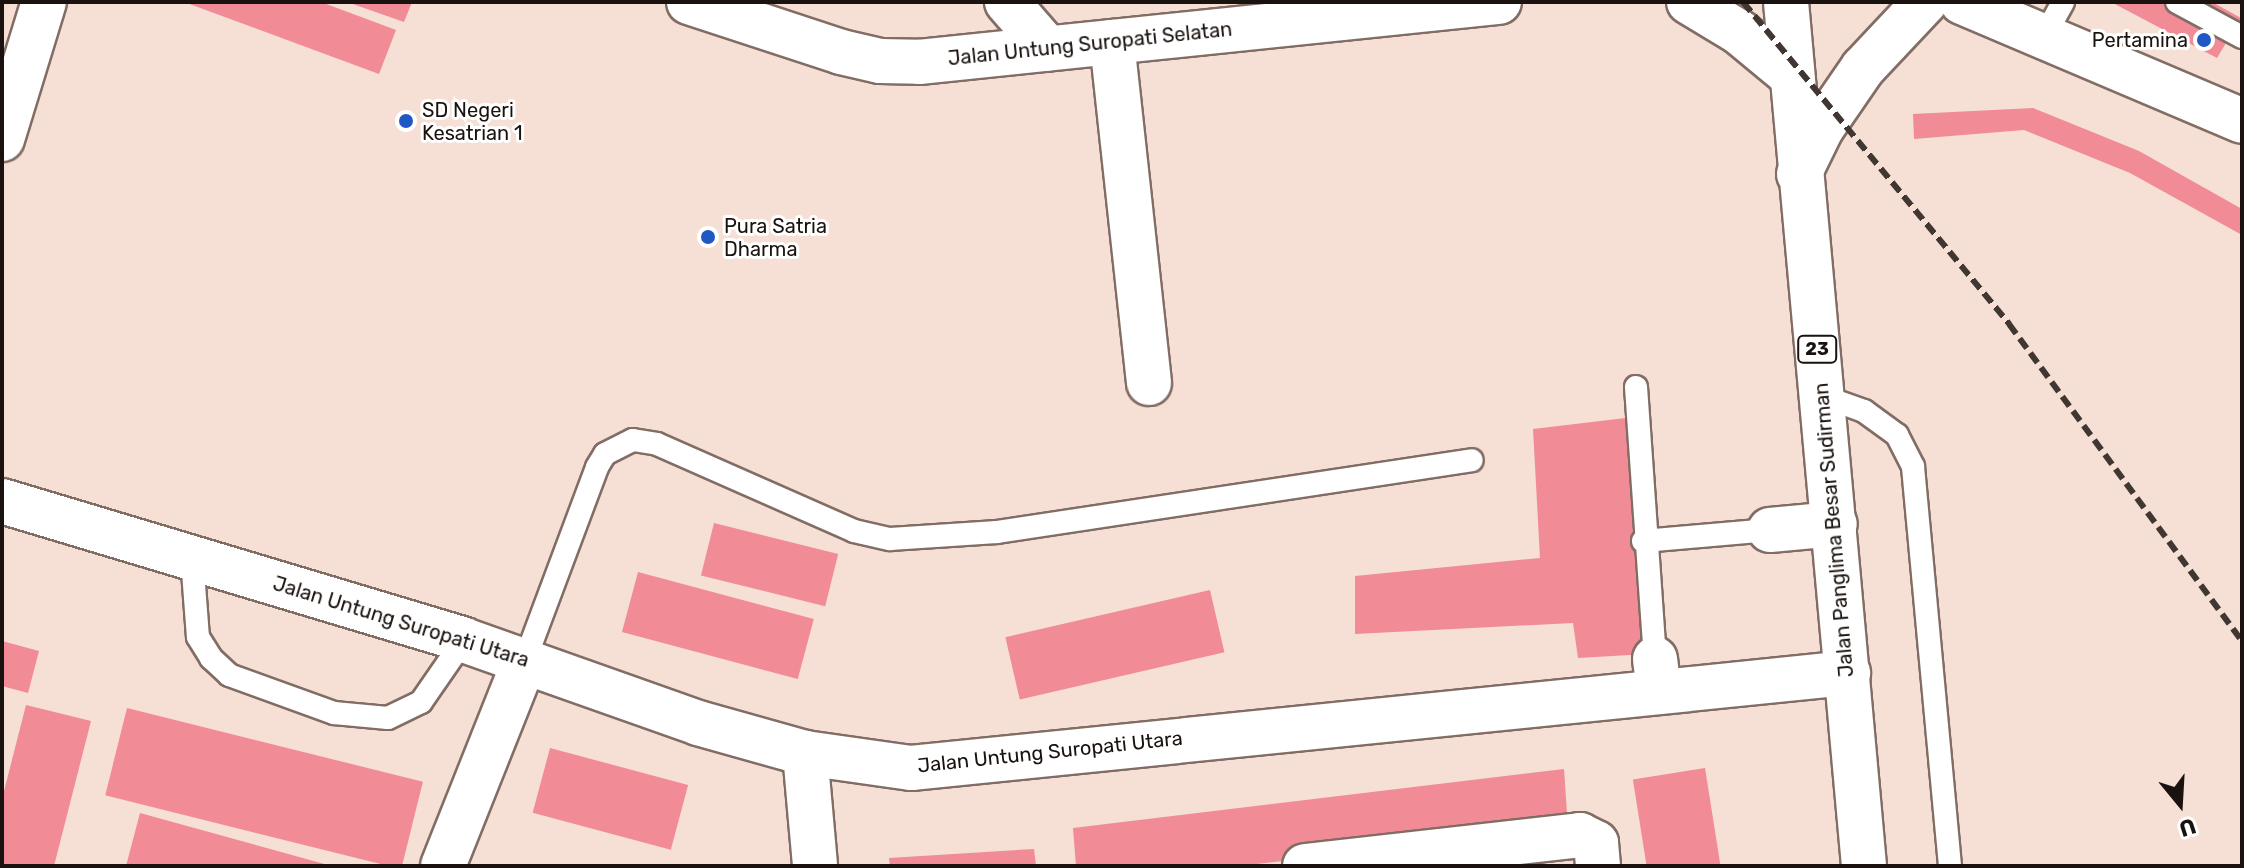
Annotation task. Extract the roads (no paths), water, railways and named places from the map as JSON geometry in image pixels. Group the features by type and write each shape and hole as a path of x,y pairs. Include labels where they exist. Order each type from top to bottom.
{"main road":[{"path":"2,139 44,2"},
{"name":"Jalan Untung Suropati Selatan","path":"689,2 880,61 1112,42 1251,14 1499,2"},
{"path":"1007,2 1048,49"},
{"path":"1689,2 1739,32 1791,75"},
{"name":"Jalan Panglima Besar Sudirman","path":"1786,2 1799,174 1835,524 1864,866"},
{"path":"1799,174 1821,129 1863,68 1925,2"},
{"path":"1962,2 2055,18 2242,121"},
{"path":"1112,42 1149,383"},
{"name":"Jalan Untung Suropati Utara","path":"2,501 464,640 698,723 805,753 911,768 965,765 1052,751 1657,675 1848,673"},
{"path":"1770,530 1835,524"},
{"path":"443,866 525,660"},
{"path":"805,753 815,866"},
{"path":"1305,866 1580,835 1596,843 1598,866"}],"lane":[{"path":"2177,2 2242,37"},
{"path":"1636,387 1643,541 1657,675"},
{"path":"1822,396 1864,411 1897,435 1913,467 1950,866"},
{"path":"525,660 597,467 605,454 633,440 657,444 854,531 890,539 997,532 1472,460"},
{"path":"1643,541 1770,530"},
{"path":"192,558 198,637 211,658 229,675 334,713 388,718 421,702 464,640"}],"railway":[{"path":"1743,2 2009,324 2242,641"}],"place":[{"name":"Pertamina","path":"2204,40"},
{"name":"SD Negeri Kesatrian 1","path":"406,121"},
{"name":"Pura Satria Dharma","path":"708,237"}]}
